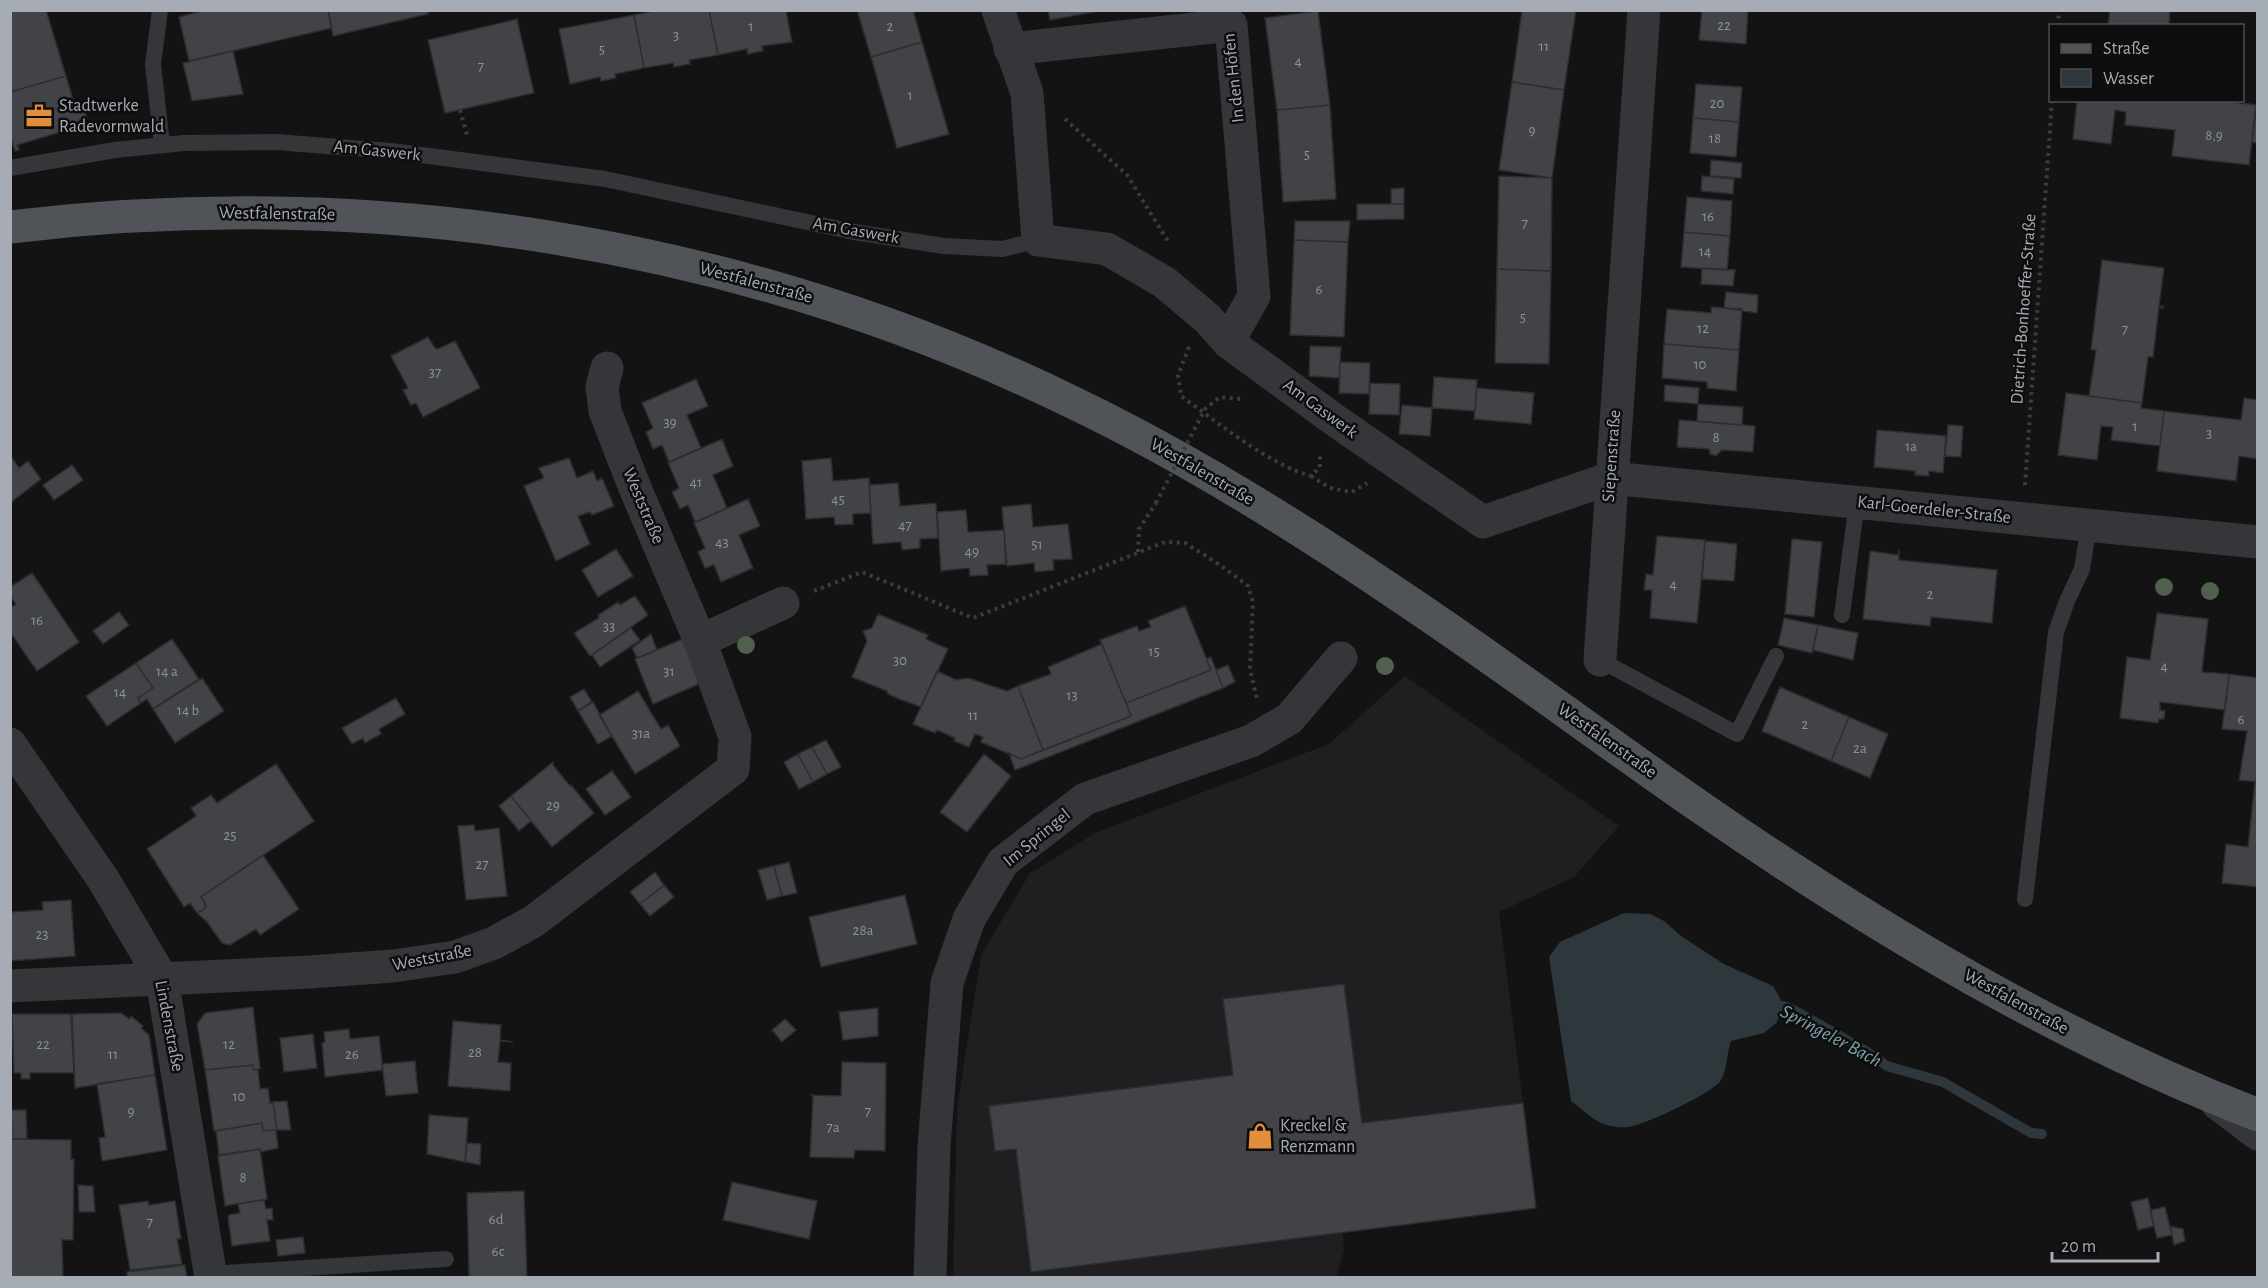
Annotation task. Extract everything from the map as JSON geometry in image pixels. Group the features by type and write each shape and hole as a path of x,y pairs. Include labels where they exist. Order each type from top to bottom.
{"main road":[{"name":"Westfalenstraße","path":"10,227 181,213 264,212 386,217 493,228 621,248 752,280 822,300 912,333 987,363 1076,403 1213,477 1306,533 1401,596 1702,808 1898,936 2070,1033 2206,1095 2258,1115"}],"street":[{"path":"998,10 1027,93 1038,240"},
{"name":"Siepenstraße","path":"1600,660 1644,10"},
{"name":"In den Höfen","path":"1010,49 1231,25 1254,296 1218,330"},
{"name":"Am Gaswerk","path":"1038,240 1107,249 1164,282 1218,330 1336,421 1483,522 1611,478"},
{"name":"Weststraße","path":"10,986 393,966 455,957 494,944 534,921 734,768 735,737 700,641 604,411 602,387 607,368"},
{"name":"Karl-Goerdeler-Straße","path":"1611,478 2258,542"},
{"path":"700,641 783,603"},
{"name":"Im Springel","path":"930,1278 934,1146 947,983 969,919 1004,862 1085,799 1251,741 1289,719 1341,658"},
{"name":"Lindenstraße","path":"10,744 103,879 162,979 210,1276"},
{"path":"2206,1095 2258,1134"}],"lane":[{"path":"160,10 153,64 162,145"},
{"name":"Am Gaswerk","path":"10,168 115,150 162,145 276,142 391,151 605,179 854,232 944,246 1002,249 1038,240"},
{"path":"1842,615 1857,502"},
{"path":"2025,899 2056,632 2082,569 2089,525"},
{"name":"Siepenstraße","path":"1600,660 1737,734 1776,656"},
{"path":"210,1276 446,1259"}],"path":[{"path":"1027,93 1061,115 1127,175 1170,244 1164,282"},
{"name":"Dietrich-Bonhoeffer-Straße","path":"2022,519 2052,102"},
{"path":"1218,330 1187,350 1178,375 1181,396 1245,441 1297,472 1311,476 1330,488 1352,492"},
{"path":"1138,552 1139,529 1156,503 1205,409 1220,397 1241,399 1251,405"},
{"path":"1311,476 1320,467 1321,453 1316,446"},
{"path":"783,603 862,572 973,618 1165,542 1185,543 1248,586 1253,602 1250,670 1257,702"}],"shaded area":[{"path":"1405,676 1619,826 1574,877 1499,912 1523,1103 1362,1123 1344,984 1223,999 1233,1075 989,1106 995,1151 1016,1149 1032,1272 1343,1233 1344,1251 1336,1277 953,1278 957,1108 981,955 1030,873 1095,833 1329,744"}],"water":[{"path":"1624,913 1650,914 1664,921 1681,936 1724,964 1773,986 1780,998 1783,1010 1776,1023 1764,1033 1731,1041 1723,1075 1716,1085 1693,1100 1662,1115 1625,1127 1601,1123 1571,1101 1549,957 1560,942"}],"building":[{"path":"10,10 46,10 66,76 10,92"},
{"path":"205,10 328,10 332,28 189,61 179,17"},
{"path":"328,10 428,10 428,14 333,36"},
{"path":"658,10 709,10 718,55 689,60 690,64 674,67 673,63 644,68 634,15"},
{"path":"709,10 786,10 792,42 762,46 763,51 748,54 747,49 718,55"},
{"path":"857,10 913,10 922,42 871,57"},
{"path":"1048,10 1105,10 1050,20"},
{"path":"1522,10 1576,10 1564,90 1512,82"},
{"path":"1702,10 1748,10 1746,44 1699,40"},
{"path":"2110,10 2170,10 2169,24 2108,24"},
{"path":"1318,11 1330,105 1277,110 1265,18"},
{"path":"634,15 644,68 615,74 616,78 601,81 600,77 570,84 559,29"},
{"path":"517,19 534,93 445,113 428,40"},
{"path":"922,42 949,134 897,148 871,57"},
{"path":"233,51 243,94 192,101 183,63"},
{"path":"66,76 75,106 83,104 87,118 79,120 83,130 79,131 78,127 17,145 19,150 15,151 10,135 10,92"},
{"path":"1512,82 1564,90 1552,178 1499,170"},
{"path":"1696,84 1742,87 1739,122 1693,118"},
{"path":"2258,95 2258,143 2252,142"},
{"path":"2077,102 2233,102 2256,105 2249,165 2172,156 2175,130 2125,125 2126,112 2115,110 2111,144 2073,139"},
{"path":"1330,105 1336,199 1283,202 1277,110"},
{"path":"1693,118 1739,122 1736,157 1690,153"},
{"path":"1711,160 1742,163 1741,178 1710,176"},
{"path":"1499,176 1552,178 1551,271 1497,269"},
{"path":"1702,176 1734,179 1733,194 1701,191"},
{"path":"1404,188 1404,204 1391,204 1391,189"},
{"path":"1687,197 1732,201 1730,236 1684,232"},
{"path":"1357,204 1404,204 1404,219 1357,220"},
{"path":"1295,221 1350,221 1348,242 1294,240"},
{"path":"1684,232 1730,236 1727,270 1681,267"},
{"path":"1294,240 1348,242 1344,337 1290,335"},
{"path":"2102,260 2164,268 2159,306 2163,308 2159,307 2153,357 2148,357 2142,403 2089,396 2096,350 2091,350"},
{"path":"1702,268 1735,270 1733,286 1701,284"},
{"path":"1497,269 1551,271 1549,364 1495,363"},
{"path":"1726,292 1758,295 1757,313 1724,308"},
{"path":"1711,307 1742,309 1739,350 1664,344 1667,309 1711,313"},
{"path":"428,337 438,349 455,341 480,388 423,417 416,403 411,405 403,390 408,388 391,356"},
{"path":"1664,344 1739,350 1736,391 1707,388 1707,382 1662,378"},
{"path":"1310,346 1341,347 1339,378 1309,376"},
{"path":"1340,362 1370,363 1369,394 1339,393"},
{"path":"1434,377 1477,380 1475,411 1432,408"},
{"path":"696,379 708,406 687,415 701,448 669,462 662,445 653,449 646,432 653,428 642,403"},
{"path":"1370,383 1400,384 1399,415 1369,414"},
{"path":"1665,385 1699,388 1698,404 1664,401"},
{"path":"1477,388 1534,393 1531,424 1474,419"},
{"path":"2066,393 2142,403 2141,408 2164,411 2160,446 2111,440 2113,427 2101,426 2097,460 2058,455"},
{"path":"2244,398 2258,400 2258,459 2239,456 2236,481 2157,471 2164,411 2241,420"},
{"path":"1698,404 1743,407 1742,425 1697,421"},
{"path":"1402,405 1432,408 1430,436 1399,434"},
{"path":"1679,420 1755,426 1753,452 1722,450 1716,456 1710,454 1709,449 1677,447"},
{"path":"1948,425 1963,426 1961,457 1945,456"},
{"path":"1877,430 1946,436 1943,473 1929,471 1929,476 1915,475 1915,471 1874,467"},
{"path":"722,439 733,466 713,475 727,508 695,522 688,505 680,509 672,492 679,488 668,463"},
{"path":"10,455 19,468 28,461 41,479 10,503"},
{"path":"569,458 577,478 593,471 597,481 602,478 614,506 592,515 590,512 578,516 590,544 556,561 524,486 544,478 539,468"},
{"path":"831,458 833,481 869,478 871,513 853,514 853,524 835,525 834,517 806,519 802,461"},
{"path":"72,465 83,480 54,500 43,485"},
{"path":"898,483 900,506 936,503 938,538 920,539 920,548 902,550 901,542 873,544 869,485"},
{"path":"748,499 760,526 739,535 753,568 721,582 714,565 705,568 698,552 705,548 694,523"},
{"path":"1031,504 1033,527 1068,524 1072,559 1053,560 1054,570 1035,572 1034,563 1007,566 1002,507"},
{"path":"966,510 968,532 1004,530 1006,564 987,565 988,575 970,576 969,568 941,571 937,512"},
{"path":"1657,536 1705,540 1697,623 1650,618 1652,590 1644,590 1646,574 1653,575"},
{"path":"1792,539 1822,542 1814,617 1785,614"},
{"path":"1705,541 1737,544 1734,581 1702,579"},
{"path":"616,549 633,576 598,597 582,570"},
{"path":"1899,549 1899,560 1997,570 1992,623 1931,617 1930,626 1863,619 1870,551 1898,555"},
{"path":"32,573 79,642 37,671 10,632 10,608 16,604 10,596 10,587"},
{"path":"635,596 648,615 590,656 574,633 599,618 598,615 618,602 620,605"},
{"path":"1185,606 1211,670 1126,703 1100,640 1137,626 1139,631 1151,627 1148,621"},
{"path":"119,612 129,625 103,644 93,631"},
{"path":"2157,613 2208,619 2202,672 2229,674 2225,710 2160,702 2160,710 2165,711 2164,719 2159,719 2158,723 2120,718 2127,657 2150,660"},
{"path":"878,614 928,635 926,639 948,649 921,707 852,677 867,641 863,631 872,628"},
{"path":"1784,618 1818,625 1812,653 1778,645"},
{"path":"1818,625 1858,633 1853,660 1813,650"},
{"path":"631,628 640,640 600,667 592,655"},
{"path":"651,634 657,650 637,658 632,648"},
{"path":"685,638 701,683 653,704 635,659"},
{"path":"172,639 199,679 153,709 147,699 141,703 138,698 153,688 136,663"},
{"path":"1102,644 1131,716 1043,750 1018,686 1051,674 1048,667"},
{"path":"1211,657 1223,688 1015,770 1009,753 1021,759 1131,716 1126,703 1211,670 1206,659"},
{"path":"136,663 153,688 138,698 141,703 107,726 86,696"},
{"path":"1228,665 1235,682 1223,688 1216,670"},
{"path":"937,671 956,680 968,678 1007,691 1018,686 1043,750 1021,759 981,742 983,737 975,734 969,747 937,730 935,733 913,724"},
{"path":"2229,674 2258,678 2258,782 2239,780 2247,731 2222,729"},
{"path":"202,678 224,711 175,743 153,709"},
{"path":"1780,687 1849,717 1831,761 1762,731"},
{"path":"584,689 592,702 578,711 570,697"},
{"path":"638,691 661,729 668,725 680,746 635,774 599,715"},
{"path":"396,698 405,714 379,729 381,734 365,743 363,738 352,744 342,728"},
{"path":"593,702 612,736 598,744 578,711"},
{"path":"1849,717 1888,734 1870,778 1831,761"},
{"path":"826,740 841,767 827,774 812,747"},
{"path":"812,747 827,774 813,782 798,754"},
{"path":"798,754 813,782 799,789 784,762"},
{"path":"984,754 1011,776 967,832 940,812"},
{"path":"553,762 553,765 594,813 552,847 511,796"},
{"path":"276,764 314,821 201,897 205,902 205,909 197,913 190,903 184,907 147,849 196,816 191,808 211,795 217,803"},
{"path":"612,771 631,797 605,815 586,789"},
{"path":"2255,781 2258,782 2258,887 2222,883 2226,844 2248,847"},
{"path":"511,796 531,821 519,831 499,806"},
{"path":"474,825 475,831 499,828 507,896 466,900 458,826"},
{"path":"263,855 299,909 260,935 256,929 230,945 222,943 207,922 197,913 205,909 206,905 201,897"},
{"path":"789,862 797,893 782,896 774,866"},
{"path":"774,866 782,896 767,900 758,870"},
{"path":"655,872 664,885 640,904 630,892"},
{"path":"664,885 674,897 650,916 640,904"},
{"path":"905,895 917,944 821,967 809,917"},
{"path":"71,900 75,956 10,961 10,912 43,910 42,902"},
{"name":"Kreckel & Renzmann","path":"1344,984 1362,1123 1523,1103 1536,1208 1031,1272 1016,1149 995,1151 989,1106 1233,1075 1223,999"},
{"path":"253,1007 260,1069 254,1070 253,1065 205,1070 197,1024 205,1013"},
{"path":"878,1008 878,1036 843,1040 839,1012"},
{"path":"121,1013 129,1019 131,1016 143,1026 141,1028 149,1035 155,1075 75,1088 72,1014"},
{"path":"12,1014 71,1014 74,1073 30,1073 30,1079 21,1079 21,1073 14,1073"},
{"path":"785,1019 796,1030 782,1042 772,1030"},
{"path":"453,1021 501,1025 500,1040 513,1042 500,1041 498,1062 511,1063 510,1091 448,1086"},
{"path":"349,1029 350,1039 379,1036 383,1070 325,1077 322,1043 325,1042 324,1032"},
{"path":"313,1034 317,1068 284,1072 280,1038"},
{"path":"415,1061 418,1093 386,1096 382,1064"},
{"path":"842,1062 886,1063 885,1151 855,1150 854,1158 810,1157 813,1097 811,1095 841,1096"},
{"path":"253,1065 254,1070 258,1070 260,1089 268,1088 270,1103 273,1102 277,1130 263,1131 262,1123 214,1131 205,1070"},
{"path":"155,1075 167,1150 102,1161 99,1138 105,1137 97,1084"},
{"path":"287,1101 291,1130 277,1130 273,1102"},
{"path":"11,1110 26,1110 27,1139 12,1139"},
{"path":"429,1115 468,1118 465,1162 427,1154"},
{"path":"262,1123 263,1131 276,1130 278,1148 260,1152 260,1149 219,1155 216,1131"},
{"path":"10,1139 71,1140 71,1159 74,1159 73,1240 62,1240 63,1278 10,1278"},
{"path":"467,1143 481,1144 480,1165 465,1162"},
{"path":"260,1149 267,1199 225,1206 218,1156"},
{"path":"732,1182 817,1201 809,1239 723,1220"},
{"path":"78,1185 93,1186 95,1212 79,1212"},
{"path":"524,1191 527,1278 469,1278 467,1193"},
{"path":"2148,1198 2154,1226 2138,1230 2131,1202"},
{"path":"264,1200 266,1209 272,1208 273,1220 267,1220 270,1241 232,1246 229,1215 240,1213 238,1204"},
{"path":"148,1201 149,1205 175,1201 181,1239 177,1239 182,1264 130,1270 119,1205"},
{"path":"2165,1207 2172,1235 2157,1238 2150,1210"},
{"path":"2170,1226 2183,1229 2185,1241 2174,1245"},
{"path":"303,1237 305,1253 278,1256 276,1240"},
{"path":"185,1265 187,1278 127,1278 127,1272"}],"waterway":[{"name":"Springeler Bach","path":"1769,1004 1787,1007 1799,1013 1866,1051 1887,1066 1943,1082 2031,1133 2042,1134"}],"place":[{"name":"Stadtwerke Radevormwald","path":"39,116"},
{"name":"Kreckel & Renzmann","path":"1260,1136"}]}
